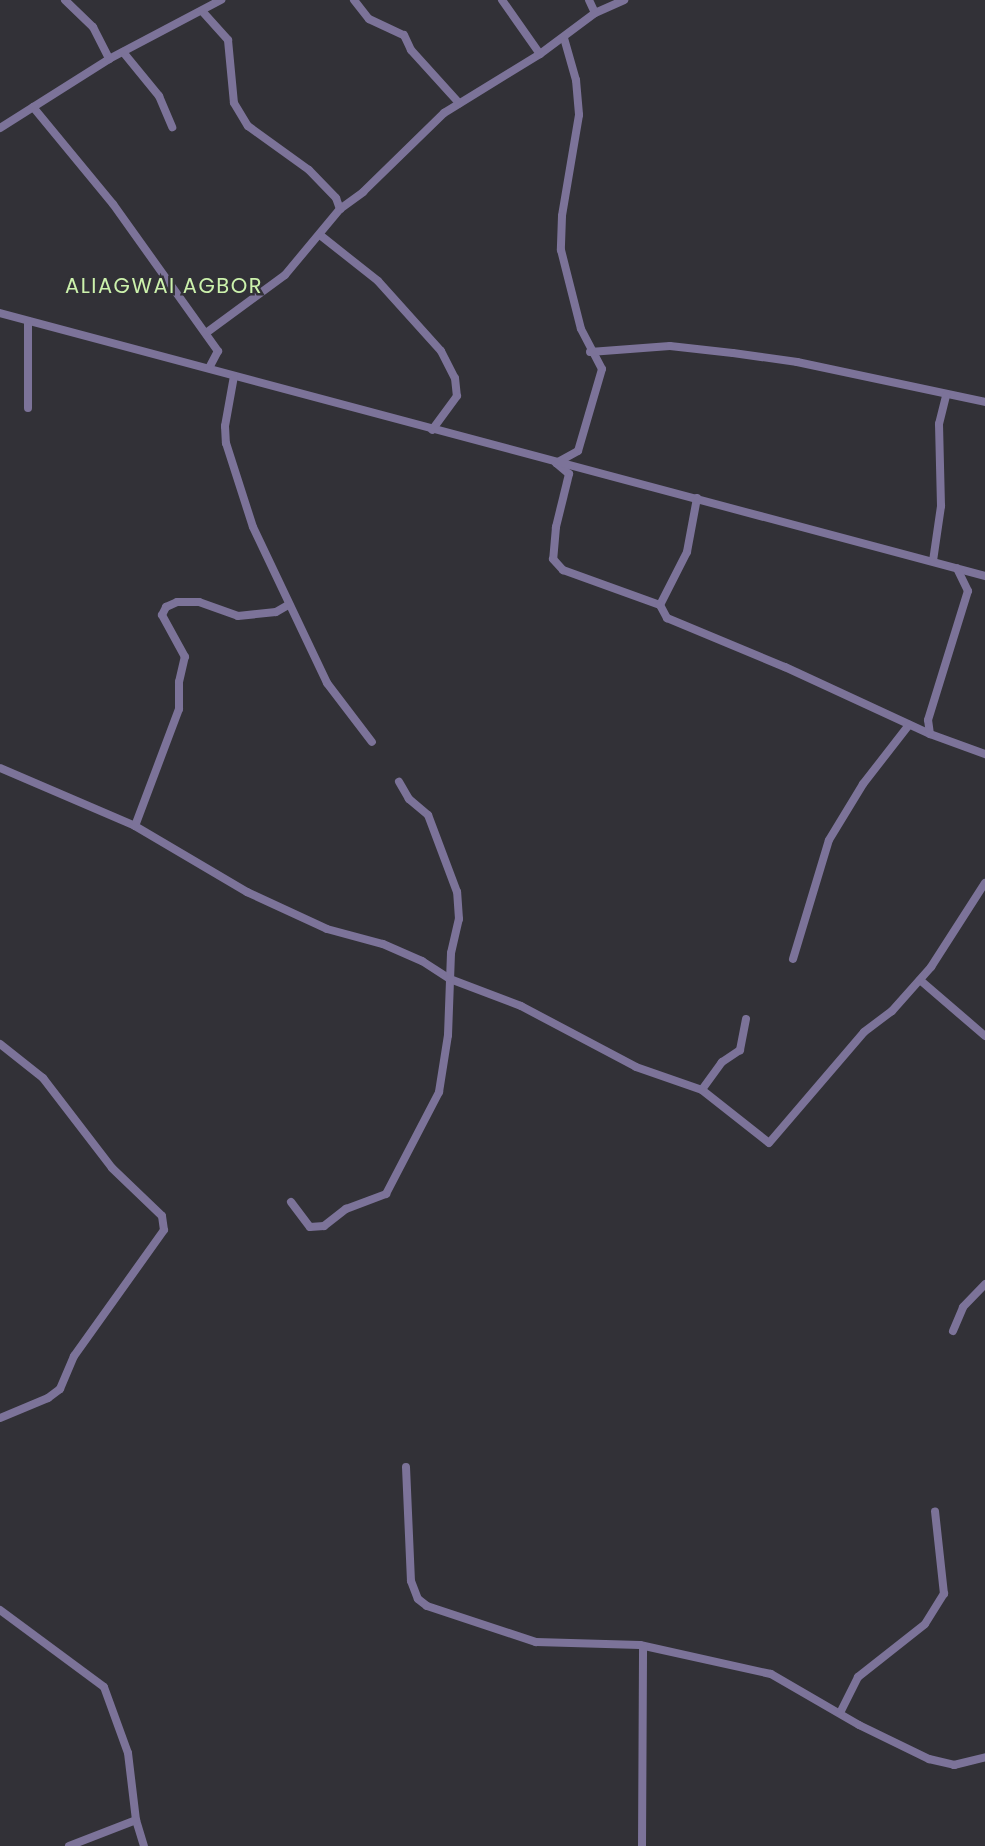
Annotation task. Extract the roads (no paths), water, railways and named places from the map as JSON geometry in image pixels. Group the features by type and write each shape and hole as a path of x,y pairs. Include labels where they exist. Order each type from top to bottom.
{"street":[{"path":"65,0 93,27 109,59"},
{"path":"354,0 369,19 404,35 411,50 459,103"},
{"path":"502,0 540,54"},
{"path":"589,0 596,13"},
{"path":"206,333 285,275 340,209 459,103 540,54 596,13 624,0"},
{"path":"0,128 109,59 219,1"},
{"path":"202,11 228,40 234,103 248,126 309,170 336,198 340,209"},
{"path":"556,463 578,451 602,369 590,352 577,315 559,234 579,115 576,80 564,38"},
{"path":"123,52 159,96 172,128"},
{"path":"33,107 113,204 206,333 218,351 209,368"},
{"path":"320,235 378,281 441,351 455,378 457,396 432,430"},
{"path":"0,314 985,576"},
{"path":"28,321 28,408"},
{"path":"590,352 670,346 797,362 985,402"},
{"path":"234,376 225,426 226,443 253,527 288,605 327,683 372,742"},
{"path":"933,561 941,506 939,424 946,395"},
{"path":"556,463 569,474 552,550 558,565 660,605 667,618 784,667 930,734 985,754"},
{"path":"660,605 687,552 697,498"},
{"path":"930,734 928,720 968,591 957,568"},
{"path":"135,826 179,709 178,682 185,657 162,615 166,606 177,602 199,602 238,616 276,612 288,605"},
{"path":"793,959 829,840 863,784 913,726 928,720"},
{"path":"0,768 135,826 248,892 327,929 412,956 450,979 521,1006 636,1067 702,1090 769,1143 864,1032 892,1011 920,980 985,883"},
{"path":"291,1202 310,1227 324,1226 346,1209 386,1194 440,1092 448,1035 450,979 459,919 457,892 428,815 409,799 399,782"},
{"path":"920,980 985,1036"},
{"path":"702,1090 722,1062 740,1050 746,1019"},
{"path":"0,1044 44,1078 111,1168 162,1216 164,1230 74,1356 60,1389 48,1398 0,1418"},
{"path":"953,1331 963,1307 985,1284"},
{"path":"405,1467 411,1581 418,1599 427,1606 551,1645 643,1646 771,1674 929,1759 954,1765 985,1757"},
{"path":"840,1713 858,1677 925,1624 944,1594 936,1511"},
{"path":"0,1610 104,1687 128,1753 136,1820 144,1846"},
{"path":"642,1846 643,1646"},
{"path":"69,1846 136,1820"}],"district":[{"name":"ALIAGWAI AGBOR","path":"164,286"}]}
